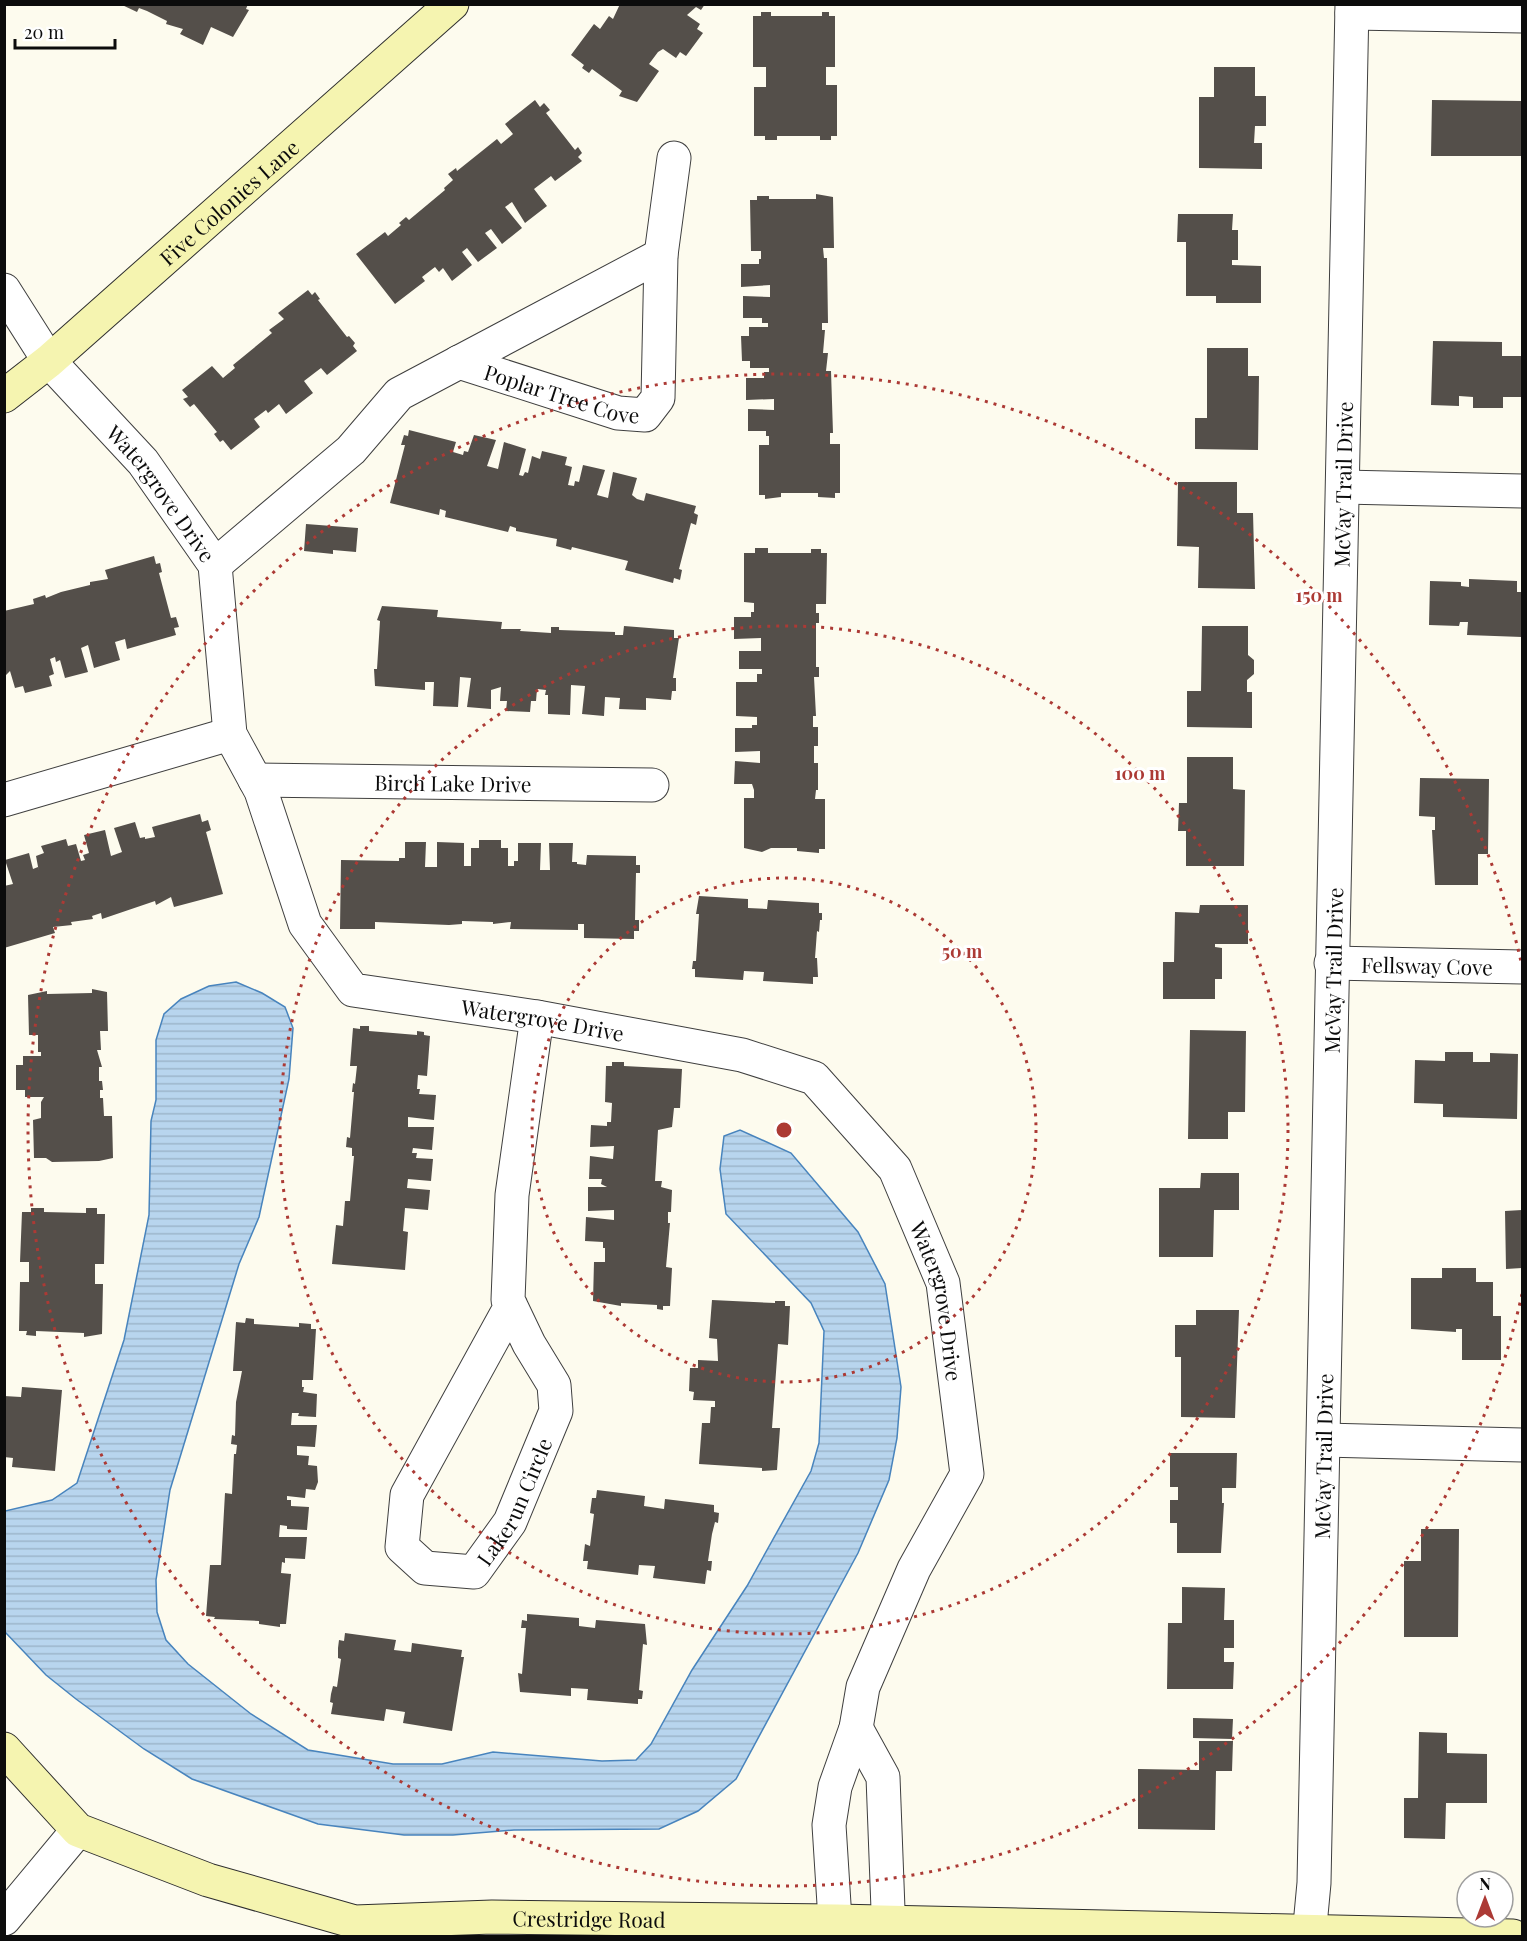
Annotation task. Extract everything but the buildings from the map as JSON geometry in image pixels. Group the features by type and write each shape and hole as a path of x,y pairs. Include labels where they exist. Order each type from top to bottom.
{"street":[{"name":"Five Colonies Lane","path":"4,396 49,361 452,4"},
{"path":"1352,9 1522,16"},
{"name":"McVay Trail Drive","path":"1310,1935 1315,1835 1324,1440 1331,963 1352,9"},
{"name":"Poplar Tree Cove","path":"459,362 618,413 645,415 658,398 661,255 674,158"},
{"name":"Poplar Tree Cove","path":"215,565 351,450 399,394 661,255"},
{"name":"Watergrove Drive","path":"4,290 49,361 143,462 215,565 230,734 255,780 305,924 353,990 537,1017 742,1055 814,1078 895,1169 943,1283 967,1474 914,1569 863,1687 856,1728 835,1787 829,1825 836,1929"},
{"path":"1343,487 1522,491"},
{"path":"4,800 230,734"},
{"name":"Birch Lake Drive","path":"255,780 652,785"},
{"name":"Fellsway Cove","path":"1331,963 1522,967"},
{"name":"Lakerun Circle","path":"511,1306 407,1495 402,1547 425,1568 474,1572 510,1522 556,1411 554,1385 529,1344 511,1306 508,1300 512,1195 537,1017"},
{"path":"1324,1440 1522,1445"},
{"path":"856,1728 883,1777 888,1930"},
{"name":"Crestridge Road","path":"4,1749 78,1830 208,1880 355,1922 492,1927 1513,1936"},
{"path":"4,1919 78,1830"}],"water":[{"path":"236,982 262,993 285,1007 293,1028 289,1079 259,1217 239,1264 170,1490 156,1580 157,1612 166,1640 188,1664 251,1714 308,1750 393,1764 442,1764 493,1752 602,1761 636,1760 651,1744 692,1670 747,1586 811,1471 819,1443 824,1331 811,1303 726,1214 720,1169 724,1136 740,1130 791,1153 858,1232 885,1284 901,1387 897,1438 889,1480 858,1553 736,1779 698,1811 659,1829 514,1830 453,1835 404,1835 318,1824 192,1779 144,1749 76,1699 46,1675 5,1632 5,1511 52,1500 77,1483 124,1340 149,1215 151,1121 156,1100 156,1040 164,1014 181,999 209,986"}]}
